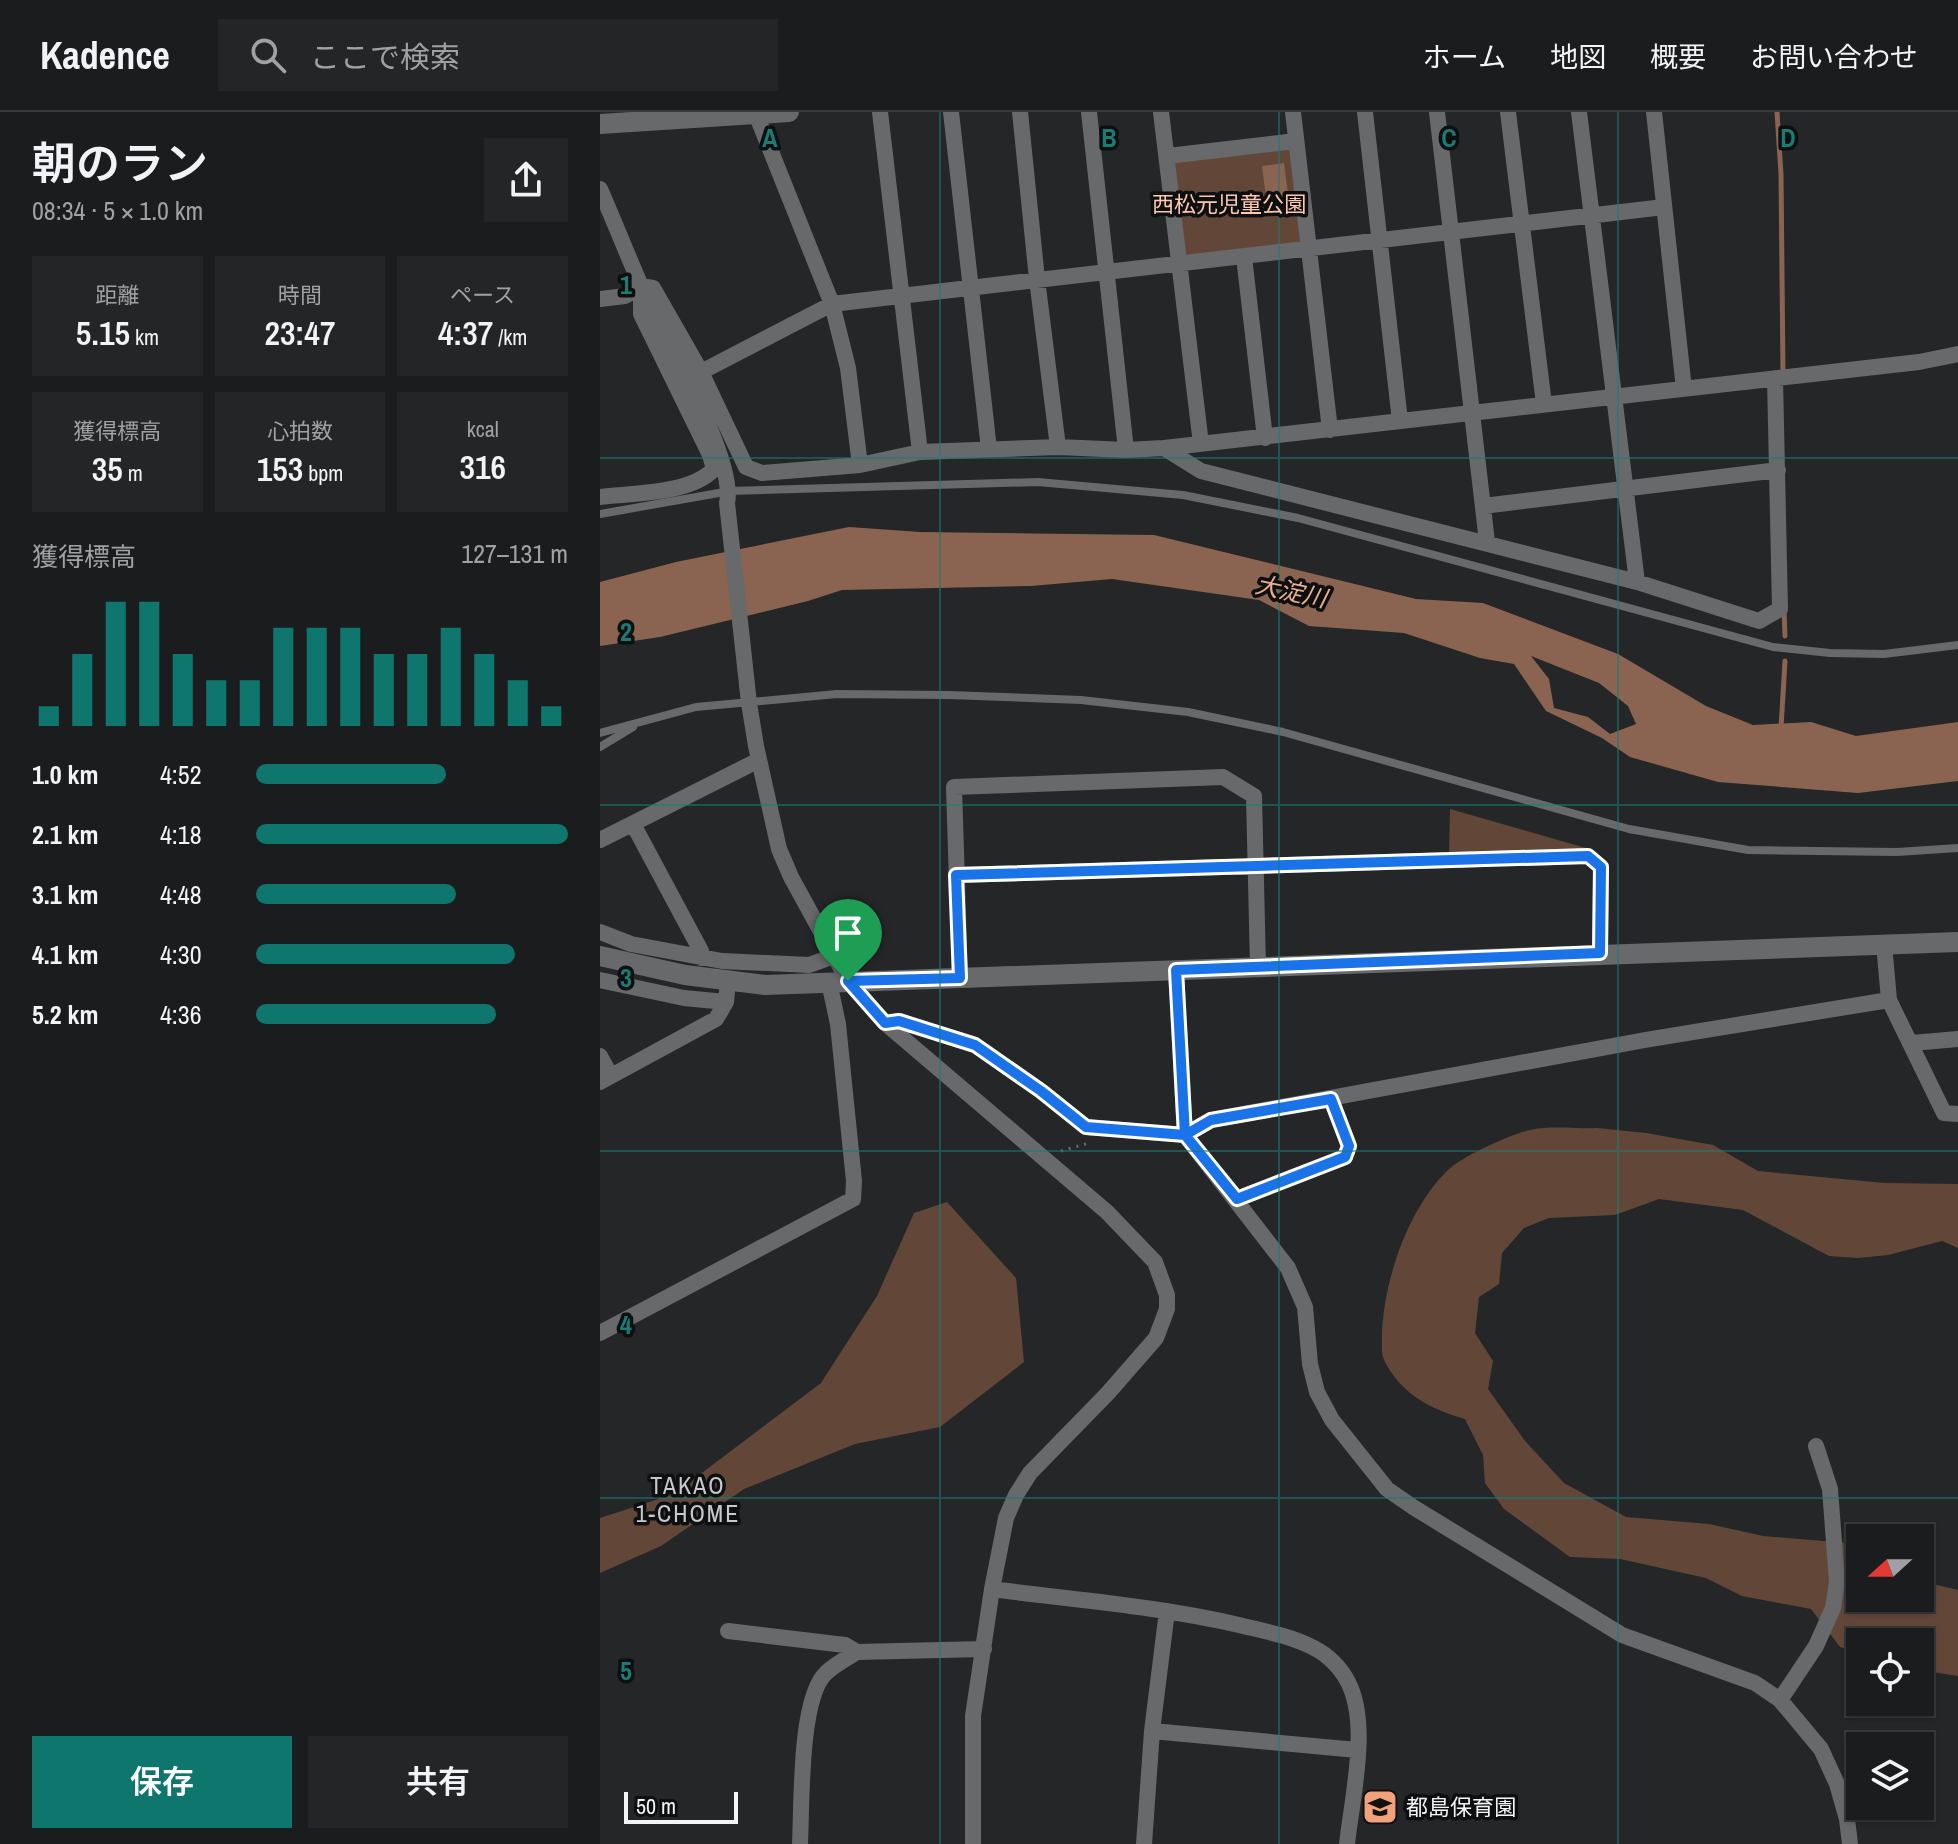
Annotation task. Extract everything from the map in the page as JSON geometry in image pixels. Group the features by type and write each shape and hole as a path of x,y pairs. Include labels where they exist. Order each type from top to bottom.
{"street":[{"path":"600,124 789,112"},
{"path":"880,112 920,452"},
{"path":"951,112 989,449"},
{"path":"1020,112 1058,447"},
{"path":"1089,112 1126,450"},
{"path":"1161,112 1201,444"},
{"path":"1293,112 1330,430"},
{"path":"1365,112 1400,421"},
{"path":"1437,112 1487,542"},
{"path":"1508,112 1544,404"},
{"path":"1579,112 1637,582"},
{"path":"1654,112 1684,389"},
{"path":"756,114 832,304 848,368 860,465"},
{"path":"1168,156 1296,141"},
{"path":"600,189 725,467 749,703 759,760 779,849 834,956 839,981 838,1024 854,1181 853,1199 600,1333"},
{"path":"701,372 832,304 1664,207"},
{"path":"1244,257 1265,438"},
{"path":"600,497 688,485 704,480 714,469 641,314 641,286"},
{"path":"600,299 625,296 641,286 653,288 701,372 746,467 762,473 860,465 920,452 1058,447 1126,450 1265,438 1919,362 1958,354"},
{"path":"1164,448 1201,471 1637,582 1759,621 1780,609 1778,470 1781,377"},
{"path":"1483,506 1778,470"},
{"path":"600,840 759,760"},
{"path":"960,978 954,787 1223,777 1254,796 1258,967"},
{"path":"633,824 701,951 701,958"},
{"path":"956,875 1588,856 1601,867 1600,953"},
{"path":"600,932 631,944 701,958 809,965 834,956"},
{"path":"600,980 684,998 765,985 839,981 1958,942"},
{"path":"1884,944 1889,1000 1944,1113 1958,1114"},
{"path":"600,956 727,992"},
{"path":"1176,970 1185,1135 1237,1199 1288,1268 1299,1289 1305,1307 1310,1364 1317,1392 1332,1420 1387,1489 1622,1635 1755,1683 1780,1700 1821,1749 1837,1784 1850,1844"},
{"path":"839,981 1107,1212 1155,1262 1167,1295 1167,1309 1156,1338 1108,1393 1030,1473 1006,1518 973,1716 973,1844"},
{"path":"600,1056 606,1079 716,1019 727,992"},
{"path":"885,1023 899,1021 975,1045 1086,1127 1185,1135 1211,1120 1645,1040 1889,1000"},
{"path":"1912,1043 1958,1039"},
{"path":"1237,1199 1345,1157 1349,1146 1331,1099"},
{"path":"1780,1700 1816,1646 1833,1608 1837,1582 1830,1489 1816,1446"},
{"path":"992,1589 1167,1611 1274,1633 1314,1648 1327,1657 1348,1682 1359,1720 1347,1844"},
{"path":"1144,1844 1152,1731 1167,1611"},
{"path":"728,1631 845,1645 857,1652 984,1649"},
{"path":"800,1844 808,1711 815,1687 825,1673 857,1652"},
{"path":"1152,1731 1357,1750"}],"lane":[{"path":"600,514 728,497 1038,482 1183,495 1298,518 1773,647 1830,653 1884,654 1958,645"},
{"path":"600,733 696,707 837,694 1081,700 1188,712 1283,732 1575,815 1643,832 1748,850 1897,852 1958,848"},
{"path":"600,747 643,720"}],"green space":[{"name":"西松元児童公園","path":"1296,141 1310,249 1179,264 1168,156"},
{"path":"1450,809 1586,848 1449,853"},
{"path":"1546,1128 1597,1128 1713,1145 1758,1171 1885,1183 1958,1184 1958,1248 1942,1241 1888,1255 1858,1258 1829,1256 1743,1210 1659,1199 1615,1215 1549,1218 1524,1228 1502,1253 1499,1284 1479,1297 1475,1333 1493,1361 1488,1389 1525,1441 1564,1483 1626,1517 1709,1524 1763,1536 1846,1543 1846,1612 1934,1612 1934,1584 1958,1590 1958,1676 1934,1672 1934,1628 1846,1628 1846,1648 1840,1647 1811,1609 1742,1596 1706,1578 1620,1559 1570,1557 1504,1509 1485,1483 1483,1455 1465,1419 1428,1405 1408,1391 1391,1372 1382,1348 1383,1315 1400,1247 1421,1204 1448,1170 1464,1159 1521,1133"},
{"path":"947,1202 1016,1278 1024,1362 940,1427 855,1444 744,1489 661,1546 600,1573 600,1518 674,1494 821,1383 877,1296 914,1213"}],"water":[{"path":"1284,163 1290,210 1268,213 1262,166"},
{"name":"大淀川","path":"849,527 920,532 1154,535 1416,599 1483,603 1618,654 1706,706 1753,725 1811,722 1856,736 1958,722 1958,781 1858,793 1718,782 1630,757 1602,738 1546,711 1514,664 1480,658 1404,633 1309,626 1259,600 1112,579 1031,586 842,590 660,637 600,646 600,582 676,562","holes":["1531,656 1599,683 1628,706 1636,724 1610,734 1588,717 1554,708 1549,679"]}],"waterway":[{"path":"1777,112 1781,174 1783,375"},
{"path":"1784,609 1785,636"},
{"path":"1781,728 1785,661"}],"place":[{"name":"都島保育園","path":"1380,1807"}],"district":[{"name":"TAKAO 1-CHOME","path":"688,1500"}],"route":[{"path":"848,981 885,1023 899,1021 975,1045 1086,1127 1185,1135 1237,1199 1345,1157 1349,1146 1331,1099 1211,1120 1185,1135 1176,970 1600,953 1601,867 1588,856 956,875 960,978 848,981"}]}
